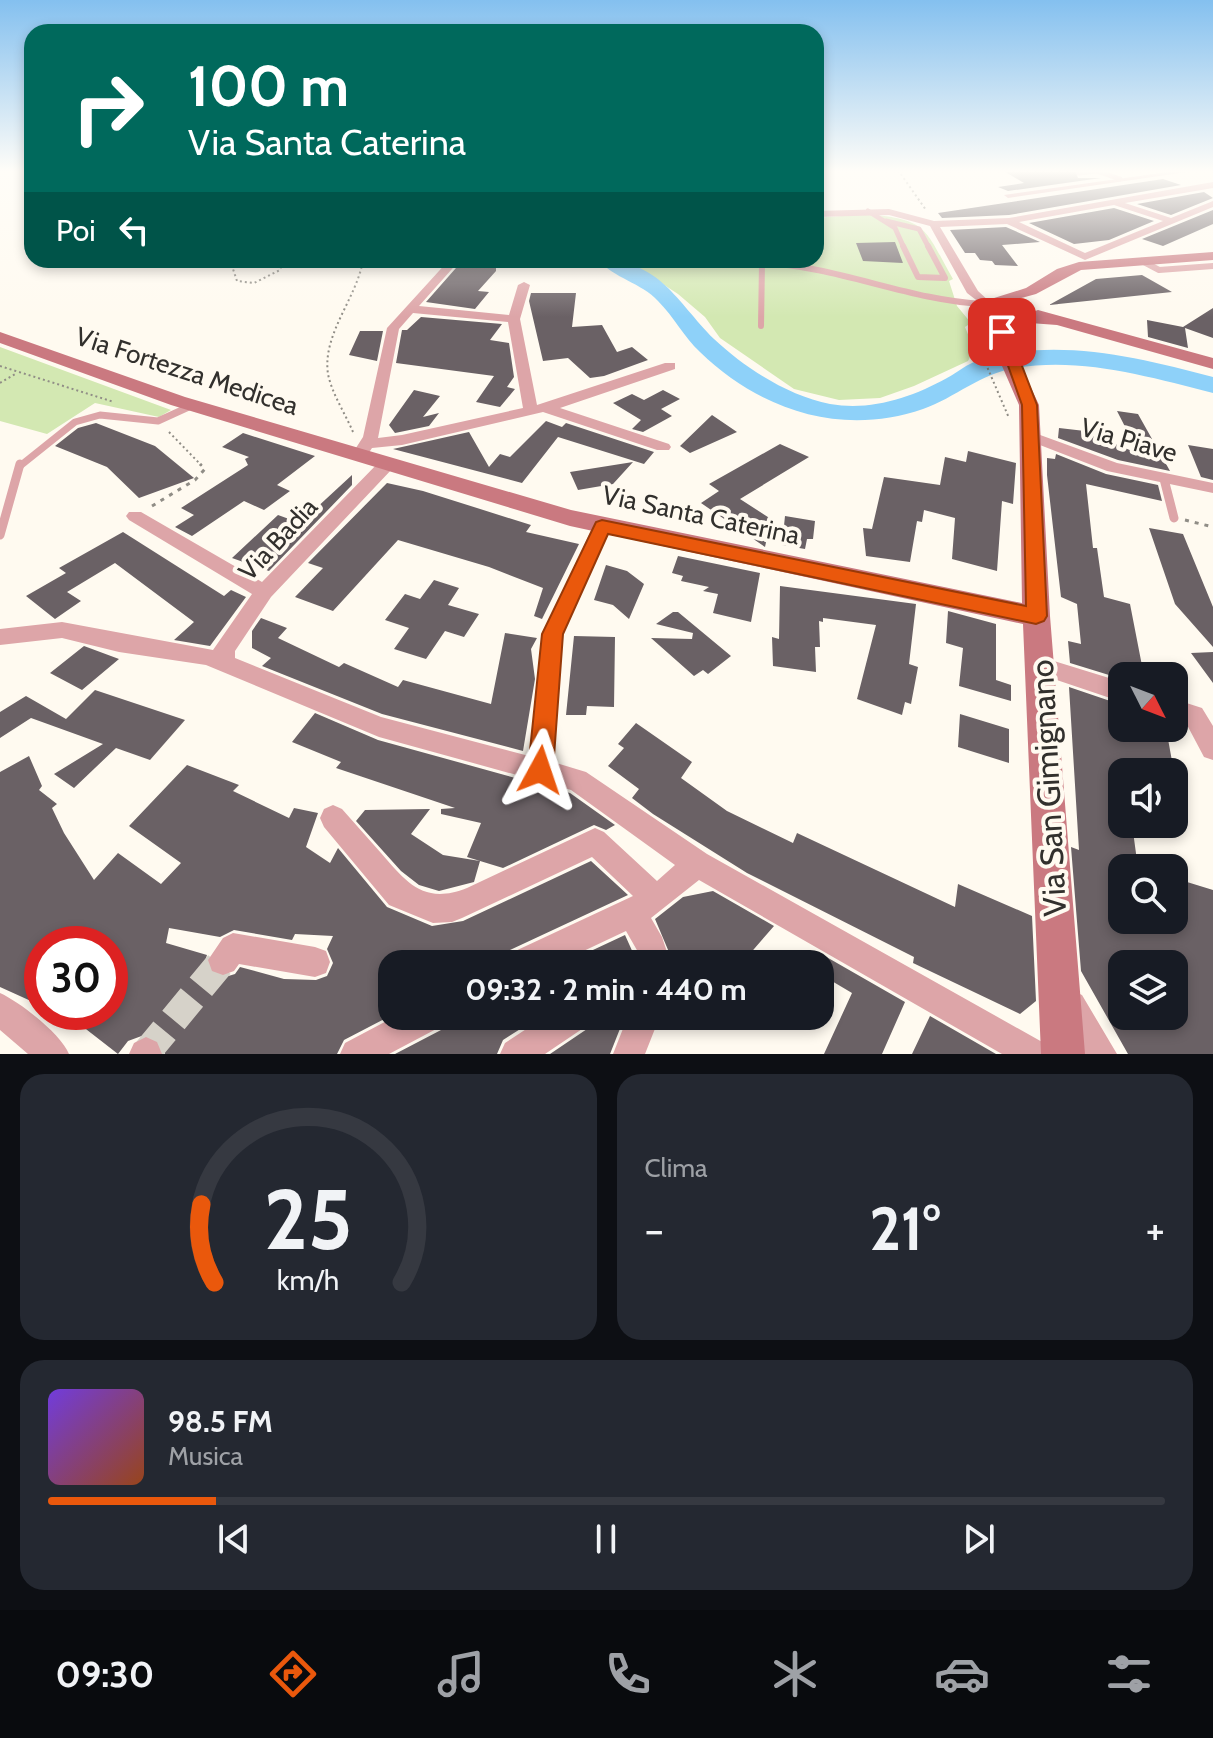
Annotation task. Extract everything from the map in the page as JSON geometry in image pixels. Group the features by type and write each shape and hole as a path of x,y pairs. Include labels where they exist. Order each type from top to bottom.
{"main road":[{"path":"989,304 1031,291 1085,261 1213,256"},
{"path":"1001,335 1022,313 1031,291"},
{"path":"989,304 1213,364"},
{"name":"Via San Gimignano","path":"989,304 1027,393 1022,430 1041,666 1060,986 1039,1053"},
{"name":"Via Fortezza Medicea","path":"0,337 193,405 363,449"},
{"name":"Via Santa Caterina","path":"363,449 387,464 602,526 1036,616"}],"street":[{"path":"920,219 934,224 1020,219"},
{"path":"1009,221 1085,261 1168,220"},
{"path":"934,224 971,287 989,304"},
{"path":"1110,247 1106,253 1120,262"},
{"path":"447,268 396,323 388,342 363,449 537,409 670,366"},
{"path":"524,285 514,319 537,409"},
{"path":"408,309 514,319"},
{"path":"537,409 663,447"},
{"name":"Via Piave","path":"1022,430 1105,465 1213,488"},
{"name":"Via Badia","path":"224,661 224,650 264,592 387,464"},
{"path":"135,516 264,592"},
{"path":"540,770 553,634 602,526"},
{"path":"0,637 62,630 224,661 298,696 379,727 540,770 592,789 697,864 1039,1053"},
{"path":"1041,666 1108,688"},
{"path":"1188,713 1194,715 1213,749"},
{"path":"333,818 392,889 407,901 425,908 462,904 595,841 644,906 653,950"},
{"path":"551,950 644,906 697,864"},
{"path":"223,960 233,948 315,962"},
{"path":"1060,986 1101,1054"},
{"path":"0,1009 53,1054"},
{"path":"356,1054 393,1046 412,1030"},
{"path":"516,1054 553,1030"},
{"path":"629,1054 638,1030"}],"lane":[{"path":"883,219 897,231 918,277 945,278 919,229 886,221"},
{"path":"1142,261 1159,270 1213,266"},
{"path":"761,326 762,268"},
{"path":"821,268 951,301 989,304"},
{"path":"0,535 21,462 75,422 96,415 158,421 193,405"},
{"path":"1164,479 1174,518"}],"path":[{"path":"931,219 934,224"},
{"path":"233,268 237,281 254,283 281,268"},
{"path":"361,268 354,294 333,339 328,372 363,449"},
{"path":"970,327 1022,430"},
{"path":"0,366 115,403"},
{"path":"0,383 17,373"},
{"path":"135,516 204,472 205,467 167,433 175,428"},
{"path":"1174,518 1213,527"}],"green space":[{"path":"824,219 900,219 922,230 953,279 949,281 957,306 971,323 965,327 974,349 968,361 914,386 880,398 839,400 794,389 720,338 705,317 678,294 638,268 824,268"},
{"path":"0,347 171,410 159,417 95,403 47,434 0,421"}],"building":[{"path":"1051,219 1154,221 1109,240 1074,244 1029,223"},
{"path":"1191,219 1213,219 1213,224 1163,246 1142,239"},
{"path":"1006,227 1040,242 1002,245 1018,266 995,265 992,261 980,260 975,253 965,253 950,230"},
{"path":"895,242 903,263 863,261 856,243"},
{"path":"456,268 496,268 478,291 489,292 475,309 426,302"},
{"path":"1142,275 1172,292 1049,305 1096,279"},
{"path":"531,293 576,293 572,327 602,325 617,352 632,347 648,360 590,378 568,358 543,361 529,301"},
{"path":"1213,308 1213,338 1185,328 1188,348 1148,337 1147,320 1183,327"},
{"path":"421,317 502,324 490,340 509,343 514,377 507,387 515,389 500,407 476,402 494,376 396,363 402,330 407,330"},
{"path":"360,331 383,331 377,361 349,355"},
{"path":"414,390 440,396 423,417 439,413 429,426 395,433 389,425"},
{"path":"663,390 680,399 661,409 672,416 643,432 632,429 641,420 613,403 632,394 644,400"},
{"path":"1117,411 1138,414 1170,471 1118,460 1058,438 1059,428 1085,431 1139,454"},
{"path":"712,415 737,432 690,453 680,446"},
{"path":"546,421 562,427 566,423 654,452 644,464 558,437 522,483 393,449 469,432 489,467 500,454 510,457"},
{"path":"96,423 155,446 194,478 139,498 107,467 55,446 78,428"},
{"path":"243,433 315,456 277,485 290,491 264,510 244,501 192,536 175,527 194,515 181,508 248,465 245,459 249,457 222,447"},
{"path":"780,444 809,457 740,499 771,519 765,547 701,503 719,491 709,484"},
{"path":"1188,445 1213,449 1213,480 1201,477"},
{"path":"968,451 1016,463 1013,504 1002,501 997,571 952,559 955,518 924,510 922,522 917,521 910,562 866,556 863,528 872,529 884,477 940,485 945,457 966,462"},
{"path":"1056,454 1106,474 1158,485 1162,501 1086,484 1093,548 1097,548 1104,597 1130,604 1141,662 1108,662 1108,675 1070,663 1068,641 1081,644 1077,604 1061,597 1047,475 1047,458 1055,459"},
{"path":"633,462 613,484 578,490 570,472"},
{"path":"352,475 352,485 269,571 232,558 278,515 300,523"},
{"path":"387,483 531,525 526,532 579,544 542,619 534,616 543,588 489,567 398,540 333,611 295,597 323,568 308,563"},
{"path":"785,516 815,521 813,539 807,539 805,549 782,545"},
{"path":"1149,528 1183,534 1213,607 1213,647 1175,604"},
{"path":"123,532 224,596 231,590 246,597 210,646 174,640 194,622 115,563 67,592 81,601 55,619 26,596 66,573 59,568"},
{"path":"678,556 760,573 751,622 713,613 718,594 703,591 709,587 681,581 683,576 672,573"},
{"path":"606,565 627,571 644,584 629,619 613,605 594,600"},
{"path":"434,580 459,588 448,605 479,614 464,637 445,631 426,659 394,649 409,628 385,620 405,594 420,599"},
{"path":"780,586 916,604 909,664 918,667 911,704 905,702 902,715 857,699 876,625 823,618 823,622 819,621 820,647 815,647 816,672 773,666 772,637 779,639"},
{"path":"948,611 996,624 996,680 1011,685 1011,701 959,686 963,648 946,643"},
{"path":"678,612 731,656 708,674 703,670 694,676 651,638 692,639 693,633 656,624"},
{"path":"261,618 287,628 278,638 339,667 344,663 398,687 403,680 491,704 505,633 537,638 531,649 535,679 523,751 382,714 262,666 271,658 252,648 252,631"},
{"path":"574,636 615,637 614,707 587,706 586,715 566,715"},
{"path":"84,646 119,659 82,690 50,673"},
{"path":"1213,652 1213,683 1191,653"},
{"path":"1069,687 1108,700 1108,742 1169,742 1171,758 1108,758 1108,838 1134,838 1136,854 1108,854 1108,934 1188,934 1188,882 1213,890 1213,1054 1128,1054 1114,1030 1188,1030 1188,950 1108,950 1108,1019 1081,971 1071,847 1079,850"},
{"path":"95,690 185,720 150,760 116,748 74,788 54,774 103,744 31,718 0,738 0,712 26,696 66,719"},
{"path":"315,713 378,740 570,793 615,825 606,830 594,825 503,868 467,857 481,823 441,814 441,809 455,808 336,768 341,762 292,742"},
{"path":"960,714 1009,729 1009,763 958,747"},
{"path":"636,723 692,762 681,778 727,811 793,843 797,833 955,907 958,884 1032,916 1036,1001 1020,1014 913,963 914,957 747,873 653,814 632,798 639,789 608,766 624,748 618,744"},
{"path":"29,756 42,786 39,790 57,804 52,808 64,833 94,880 118,853 161,884 181,863 129,826 187,765 239,785 233,791 289,818 294,808 318,813 306,847 330,863 338,848 387,907 432,926 463,921 591,861 628,895 510,950 378,950 378,1022 344,1040 337,1054 165,1054 160,1041 147,1034 128,1041 118,1054 87,1030 128,1030 128,926 24,926 24,998 0,987 0,772","holes":["169,928 220,937 234,930 292,940 295,934 333,936 327,949 333,963 327,976 316,980 284,979 240,967 235,974 222,978 209,972 205,961 207,955 166,943"]},
{"path":"430,809 411,834 443,855 480,861 474,882 439,891 419,885 401,871 356,821 365,810"},
{"path":"713,891 774,926 753,950 668,950 655,919 683,897"},
{"path":"625,935 632,950 593,950"},
{"path":"834,961 905,1002 882,1054 824,1054 852,993 834,982"},
{"path":"930,1016 996,1054 912,1054"},
{"path":"441,1030 519,1030 503,1040 497,1054 395,1054"},
{"path":"586,1030 619,1030 610,1054 550,1054"}],"waterway":[{"path":"624,268 661,291 696,334 735,368 781,396 831,412 867,414 903,407 958,383 986,366 1046,357 1131,365 1213,385"}],"tunnel":[{"path":"146,1053 223,960"}],"route":[{"path":"540,770 553,634 602,526 1036,616 1029,405 1002,332"}]}
